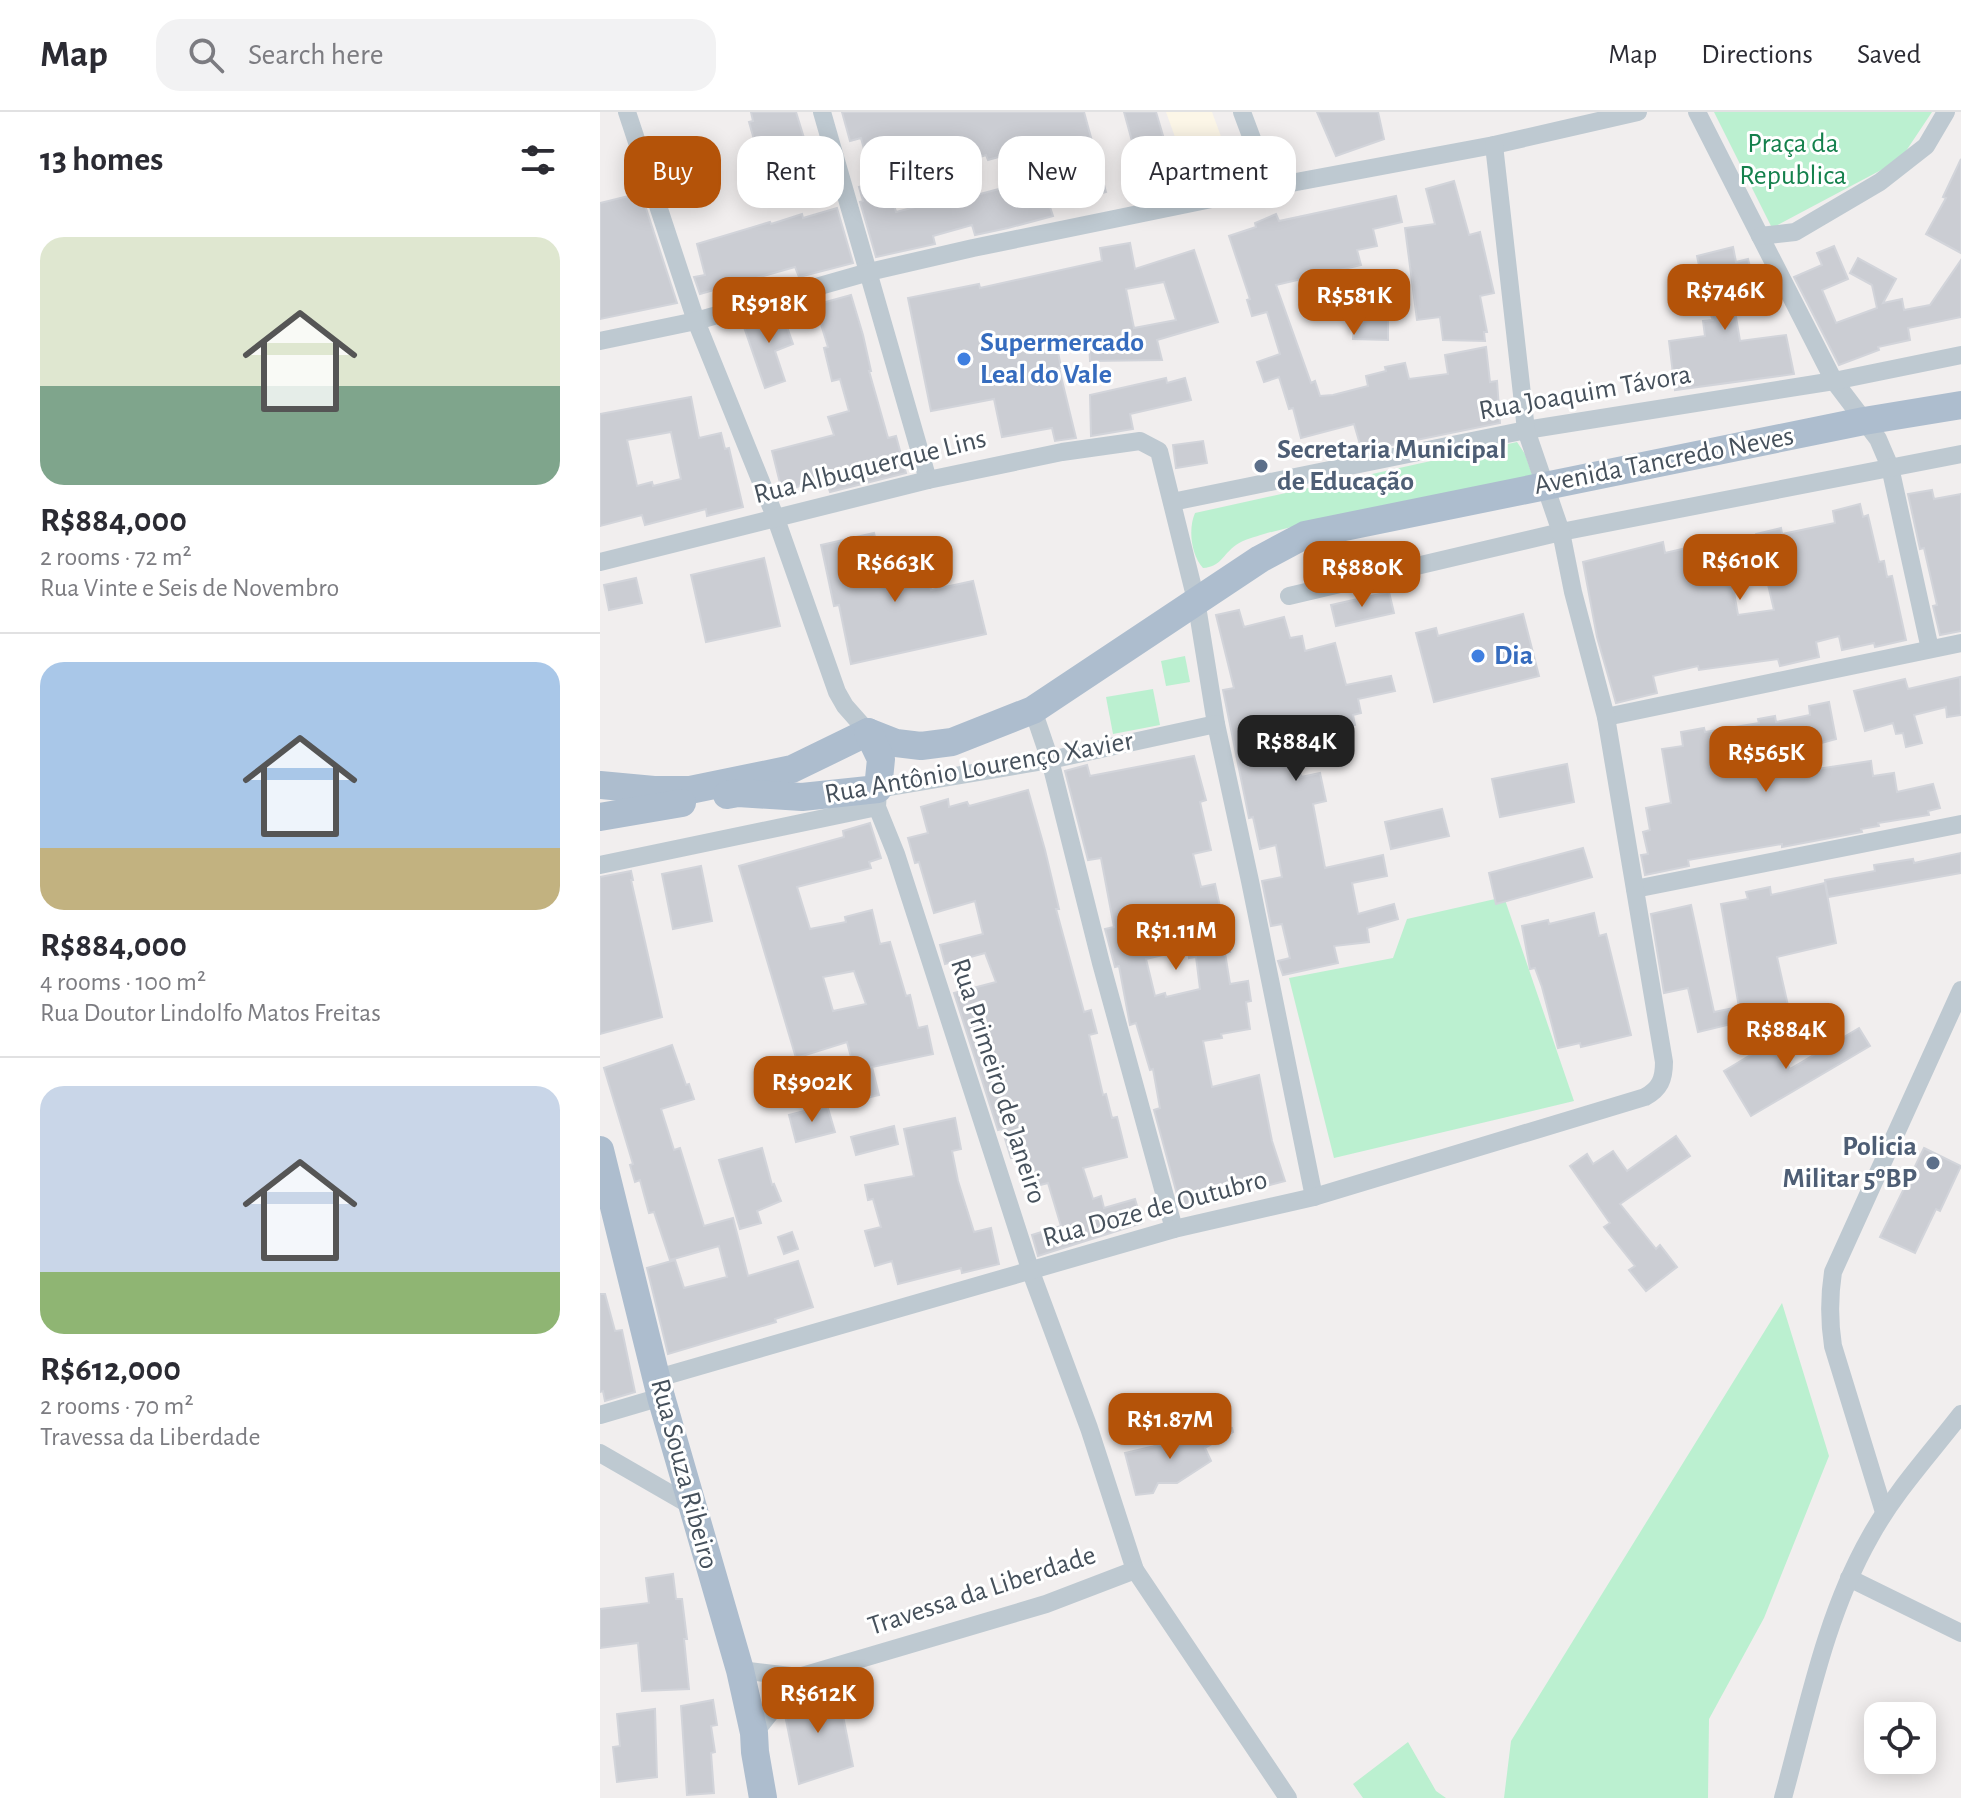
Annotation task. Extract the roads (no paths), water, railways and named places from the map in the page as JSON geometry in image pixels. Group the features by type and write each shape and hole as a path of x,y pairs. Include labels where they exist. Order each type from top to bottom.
{"main road":[{"name":"Avenida Tancredo Neves","path":"1196,600 1260,559 1305,535 1864,421 1961,405"},
{"name":"Rua Antônio Lourenço Xavier","path":"600,785 690,790 792,769 868,732 896,743 921,746 952,742 1033,710 1145,638 1196,600"},
{"path":"868,732 881,759 878,798"},
{"name":"Rua Antônio Lourenço Xavier","path":"600,817 738,793 878,798"},
{"name":"Rua Souza Ribeiro","path":"600,1150 690,1505 740,1670 754,1733 763,1798"}],"street":[{"path":"627,112 696,321 776,519 837,692 868,732"},
{"path":"822,112 928,480"},
{"path":"1242,112 1251,136"},
{"path":"1296,182 1494,145 1638,112"},
{"path":"1697,112 1834,381 1878,439 1890,467 1930,649"},
{"path":"1773,261 1795,232 1880,182 1915,157 1926,146 1946,112"},
{"path":"1494,145 1526,430 1561,532 1573,592 1606,717 1635,889 1961,824"},
{"path":"600,341 696,321 869,272 1171,208"},
{"path":"1760,236 1795,232"},
{"name":"Rua Joaquim Távora","path":"1172,502 1526,430 1834,381 1961,355"},
{"name":"Rua Albuquerque Lins","path":"600,562 928,480 1062,452 1140,441 1154,447 1161,456 1172,502"},
{"path":"1289,596 1561,532 1961,454"},
{"path":"1172,502 1196,600 1216,724 1314,1197"},
{"path":"1606,717 1961,643"},
{"path":"1033,710 1050,760 1101,963 1174,1229"},
{"name":"Rua Antônio Lourenço Xavier","path":"878,798 1216,724"},
{"path":"600,865 878,798"},
{"name":"Rua Primeiro de Janeiro","path":"878,798 1031,1272 1089,1428 1135,1570"},
{"name":"Rua Doze de Outubro","path":"600,1415 660,1387 1031,1272 1174,1229 1314,1197 1655,1092 1661,1084 1664,1062 1635,889"},
{"path":"1884,1512 1833,1346 1829,1320 1833,1272 1961,990"},
{"path":"1783,1798 1828,1635 1849,1578 1884,1512 1961,1414"},
{"path":"600,1453 690,1505"},
{"path":"1135,1570 1288,1798"},
{"name":"Travessa da Liberdade","path":"799,1677 1046,1604 1135,1570"},
{"path":"1849,1578 1961,1633"},
{"path":"740,1670 799,1677"},
{"path":"754,1733 799,1677"}],"place":[{"name":"Supermercado Leal do Vale","path":"964,359"},
{"name":"Secretaria Municipal de Educação","path":"1261,466"},
{"name":"Dia","path":"1478,656"},
{"name":"Policia Militar 5ºBP","path":"1933,1163"}],"park label":[{"name":"Praça da Republica","path":"1793,160"}]}
